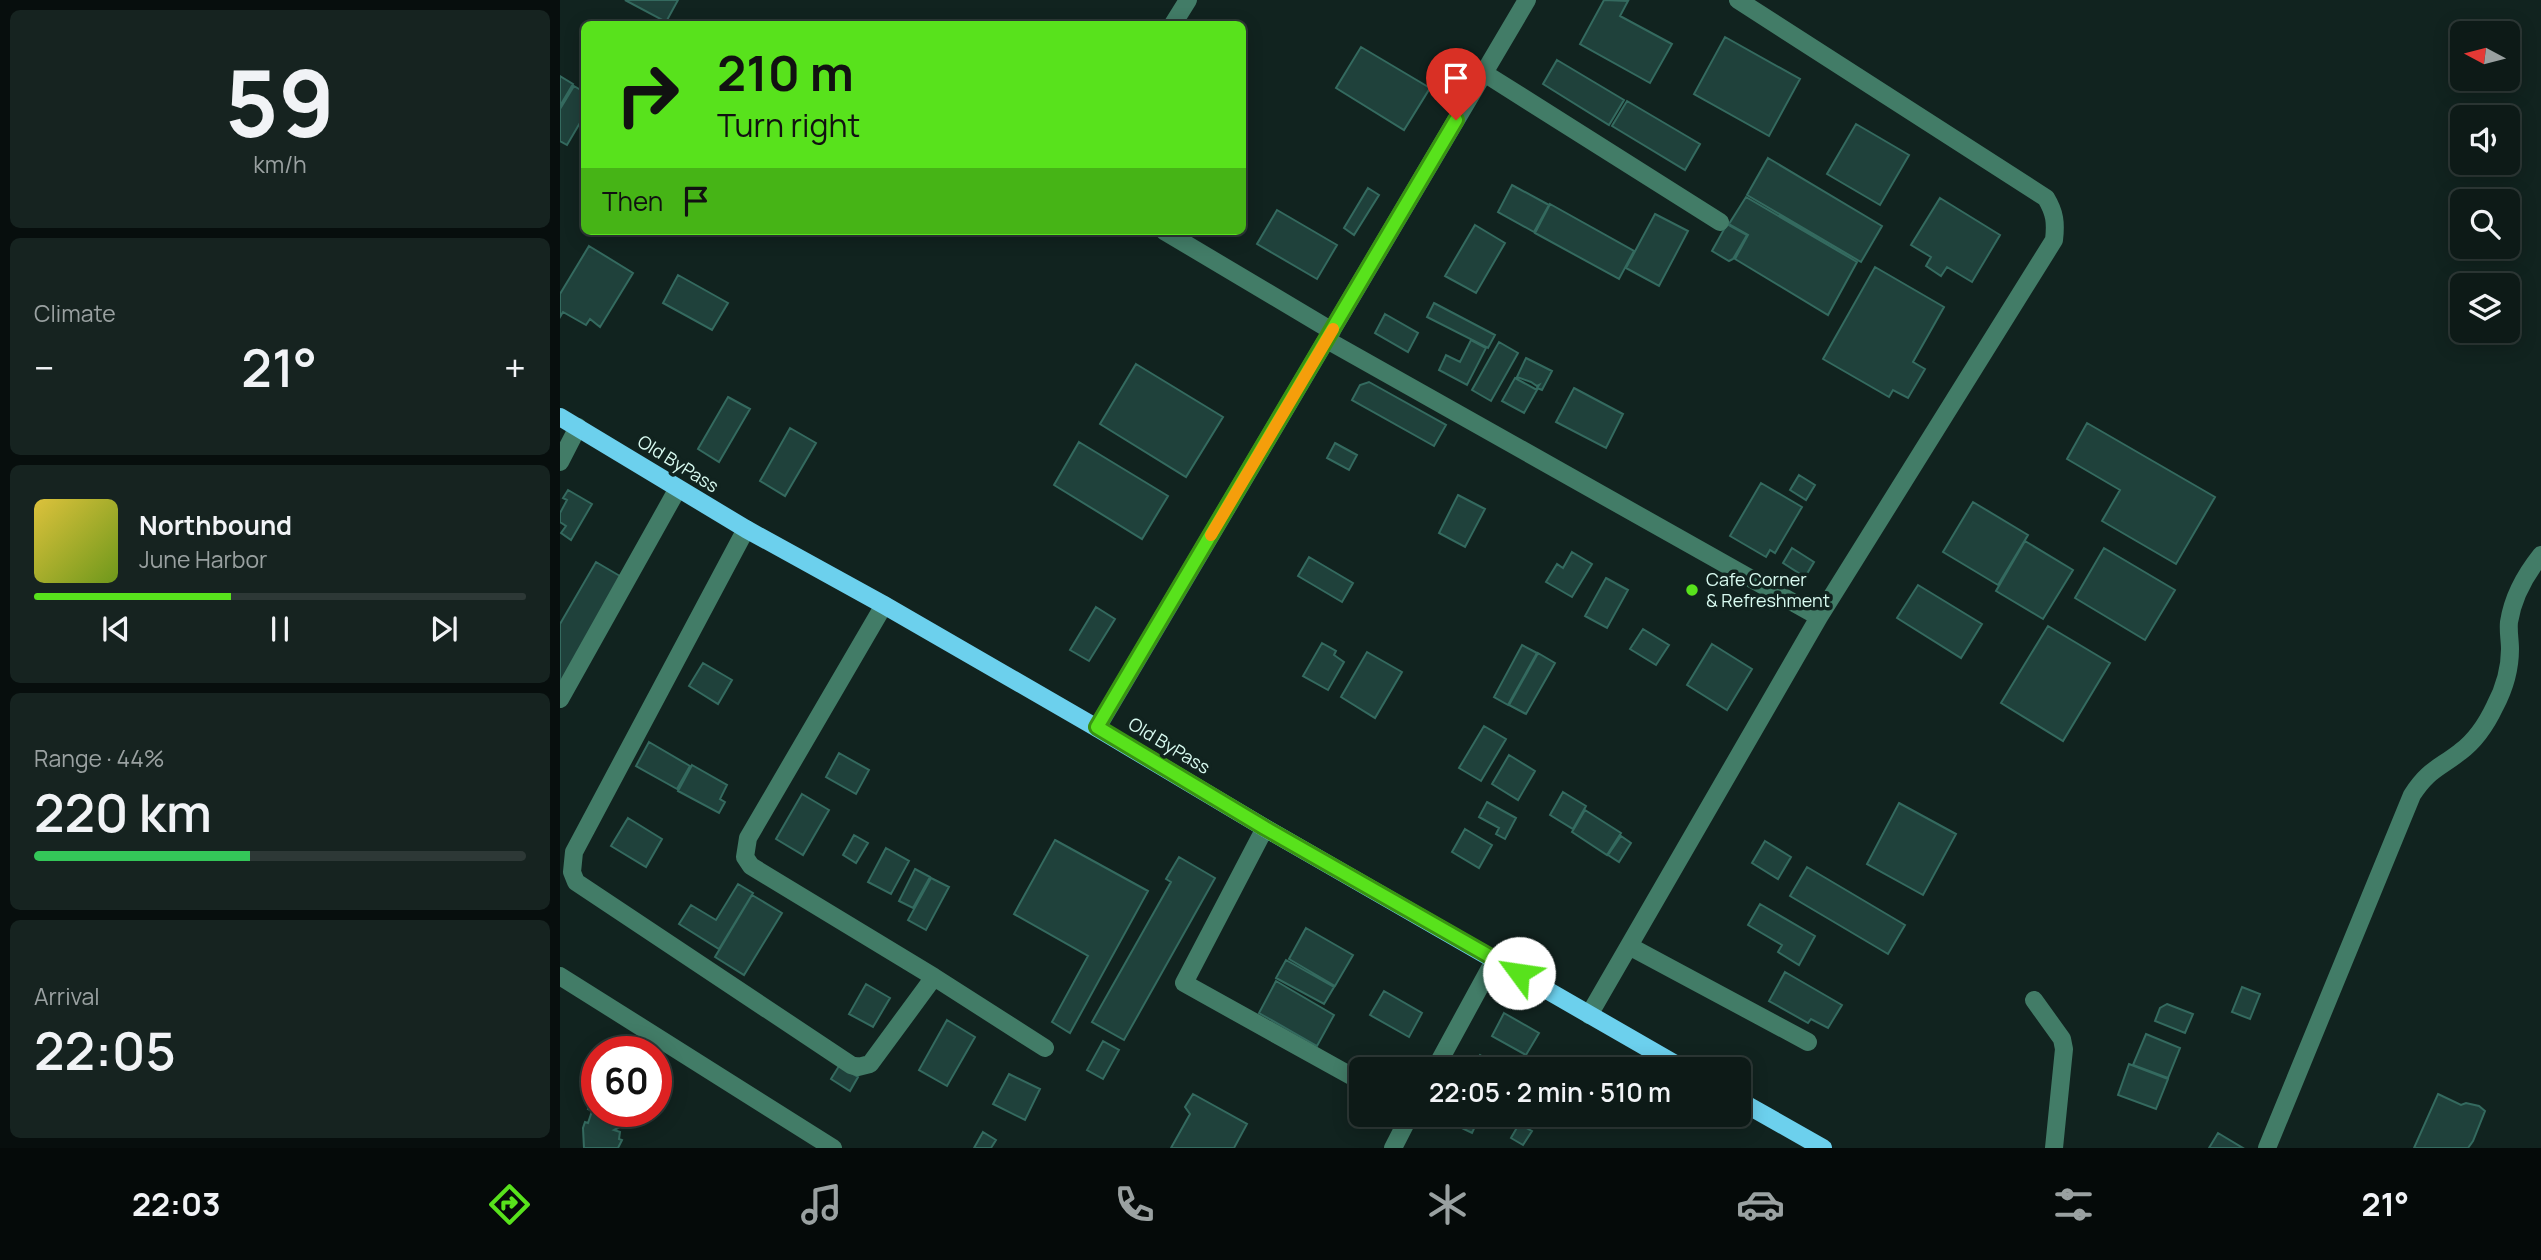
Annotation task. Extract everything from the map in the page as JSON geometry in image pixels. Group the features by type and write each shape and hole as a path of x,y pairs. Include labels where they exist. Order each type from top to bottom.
{"main road":[{"name":"Old ByPass","path":"560,417 677,490 1097,727 1265,828 1663,1057"},
{"path":"1751,1107 1823,1148"}],"street":[{"path":"1175,21 1188,0"},
{"path":"1097,727 1527,0"},
{"path":"1589,1015 1819,617 2054,240 2054,211 2046,198 1738,0"},
{"path":"1484,73 1720,222"},
{"path":"1170,235 1329,335 1819,617"},
{"path":"560,462 578,427"},
{"path":"560,699 677,490"},
{"path":"746,529 574,852 572,872 576,882 850,1065 858,1067 870,1064 934,977"},
{"path":"2267,1148 2412,794 2423,778 2460,752 2479,732 2495,707 2507,670 2513,603 2523,579 2541,555"},
{"path":"884,605 748,838 746,857 751,866 1045,1048"},
{"path":"1265,828 1184,983 1349,1075"},
{"path":"1629,946 1808,1042"},
{"path":"1442,1057 1495,959"},
{"path":"560,976 833,1148"},
{"path":"2034,1000 2062,1038 2064,1049 2054,1148"},
{"path":"1392,1148 1403,1127"}],"building":[{"path":"625,0 678,0 664,21"},
{"path":"1604,0 1628,1 1620,16 1672,44 1650,83 1580,44"},
{"path":"1725,37 1800,79 1769,136 1694,94"},
{"path":"1361,47 1430,88 1404,130 1336,88"},
{"path":"1557,60 1624,100 1609,125 1543,84"},
{"path":"560,76 573,84 560,106"},
{"path":"574,86 581,90 581,121 567,145 560,141 560,109"},
{"path":"1627,101 1700,144 1685,170 1612,126"},
{"path":"1856,124 1909,155 1880,205 1827,174"},
{"path":"1768,158 1882,226 1861,262 1747,195"},
{"path":"1512,185 1549,205 1534,232 1498,212"},
{"path":"1368,188 1379,195 1354,235 1344,228"},
{"path":"1746,197 1857,262 1828,315 1735,259 1748,235 1729,224"},
{"path":"1940,198 2000,235 1972,282 1947,267 1941,276 1926,266 1931,257 1911,245"},
{"path":"1550,204 1634,251 1619,279 1535,233"},
{"path":"1277,210 1337,245 1317,279 1257,244"},
{"path":"1655,214 1688,231 1659,286 1626,268"},
{"path":"1727,224 1747,235 1733,259 1729,261 1712,251"},
{"path":"1475,225 1505,243 1476,293 1445,276"},
{"path":"589,246 633,273 600,327 590,319 586,325 563,312 560,317 560,294"},
{"path":"1875,267 1944,307 1913,362 1925,369 1908,398 1893,390 1889,397 1823,359"},
{"path":"678,275 728,303 712,330 663,303"},
{"path":"1434,303 1495,335 1488,348 1427,317"},
{"path":"1385,314 1418,333 1408,352 1375,333"},
{"path":"1471,340 1486,348 1467,385 1439,370 1446,355 1460,362"},
{"path":"1499,342 1518,353 1491,401 1472,390"},
{"path":"1526,358 1552,371 1542,390 1537,388 1539,385 1517,377"},
{"path":"1136,364 1223,417 1186,477 1100,424"},
{"path":"1515,378 1537,390 1524,413 1502,401"},
{"path":"1369,382 1446,425 1434,446 1352,400 1360,385"},
{"path":"1574,388 1623,414 1606,448 1556,422"},
{"path":"728,397 750,409 719,462 698,449"},
{"path":"2087,423 2215,497 2176,564 2102,521 2120,490 2067,459"},
{"path":"790,428 816,443 785,496 760,481"},
{"path":"1079,442 1168,496 1142,539 1054,485"},
{"path":"1335,443 1357,455 1349,470 1327,458"},
{"path":"1799,475 1815,485 1806,500 1790,490"},
{"path":"1761,483 1802,507 1775,553 1770,550 1766,557 1730,536"},
{"path":"568,490 592,504 571,540 561,533 566,526 560,522 560,513 567,500 563,498"},
{"path":"1458,495 1485,509 1465,547 1439,533"},
{"path":"1973,502 2028,535 1998,585 1943,552"},
{"path":"2025,541 2073,570 2043,619 1996,591"},
{"path":"1792,548 1814,562 1805,577 1783,563"},
{"path":"2104,548 2175,590 2145,640 2075,598"},
{"path":"1572,552 1592,564 1572,597 1546,582 1557,564 1563,568"},
{"path":"1309,557 1353,583 1342,602 1298,576"},
{"path":"596,562 625,579 565,683 560,680 560,624"},
{"path":"1606,578 1628,590 1607,628 1585,616"},
{"path":"1918,585 1982,624 1961,658 1897,618"},
{"path":"1096,607 1115,619 1089,661 1070,650"},
{"path":"2048,626 2110,663 2063,741 2001,703"},
{"path":"1643,629 1669,645 1656,665 1630,649"},
{"path":"1322,643 1336,651 1334,655 1344,662 1328,690 1303,676"},
{"path":"1712,644 1752,669 1727,710 1687,685"},
{"path":"1522,645 1537,653 1508,705 1494,697"},
{"path":"1367,652 1402,672 1375,718 1341,697"},
{"path":"1538,653 1555,663 1526,714 1509,705"},
{"path":"703,663 732,680 718,704 689,686"},
{"path":"1484,726 1506,739 1481,781 1459,768"},
{"path":"649,742 690,766 677,789 636,766"},
{"path":"839,753 869,770 856,794 826,777"},
{"path":"1509,755 1535,771 1518,800 1492,784"},
{"path":"692,765 727,785 720,799 725,802 719,813 678,791"},
{"path":"1563,792 1586,806 1573,829 1550,815"},
{"path":"802,794 829,810 803,855 776,839"},
{"path":"1487,802 1516,818 1505,839 1496,834 1499,828 1479,817"},
{"path":"1899,803 1956,834 1923,895 1867,864"},
{"path":"1585,810 1621,833 1607,855 1572,832"},
{"path":"628,818 662,839 646,867 611,846"},
{"path":"1465,829 1492,845 1479,868 1452,852"},
{"path":"854,835 868,843 856,863 843,855"},
{"path":"1621,836 1631,843 1619,862 1608,855"},
{"path":"1055,840 1148,891 1070,1033 1052,1022 1088,956 1014,914"},
{"path":"1765,841 1791,857 1778,879 1752,863"},
{"path":"886,848 909,861 891,894 868,882"},
{"path":"1179,857 1215,878 1124,1040 1092,1022 1171,882 1166,879"},
{"path":"1807,867 1905,925 1888,954 1790,896"},
{"path":"915,869 930,877 913,908 899,901"},
{"path":"931,878 949,887 926,930 908,920"},
{"path":"738,884 753,893 719,949 679,924 691,905 716,920"},
{"path":"752,895 782,913 744,975 715,957"},
{"path":"1760,904 1815,936 1799,965 1778,952 1782,945 1748,925"},
{"path":"1306,928 1353,955 1335,986 1289,959"},
{"path":"1286,960 1334,987 1324,1004 1276,978"},
{"path":"1785,972 1842,1005 1828,1028 1811,1019 1808,1023 1769,1001"},
{"path":"1276,981 1334,1015 1317,1046 1259,1013"},
{"path":"866,984 890,998 873,1027 849,1014"},
{"path":"2242,987 2260,994 2250,1019 2232,1012"},
{"path":"1384,991 1422,1013 1409,1037 1370,1015"},
{"path":"2167,1004 2193,1014 2185,1033 2155,1021 2160,1008"},
{"path":"1504,1013 1539,1033 1526,1055 1492,1036"},
{"path":"947,1020 975,1037 947,1086 919,1070"},
{"path":"2146,1034 2180,1048 2168,1078 2133,1065"},
{"path":"1103,1041 1119,1050 1103,1079 1087,1070"},
{"path":"2129,1064 2168,1079 2156,1109 2118,1095"},
{"path":"839,1066 858,1077 850,1091 831,1079"},
{"path":"1009,1074 1040,1089 1025,1120 993,1104"},
{"path":"1193,1094 1247,1124 1234,1148 1171,1148 1190,1114 1185,1107"},
{"path":"2438,1094 2461,1105 2466,1103 2479,1106 2485,1111 2468,1148 2414,1148"},
{"path":"620,1127 614,1130 620,1132 619,1139 622,1140 618,1148 584,1148 583,1128"},
{"path":"1460,1127 1475,1127 1472,1133"},
{"path":"1517,1127 1532,1131 1523,1145 1511,1138"},
{"path":"983,1132 996,1140 991,1148 974,1148"},
{"path":"2218,1133 2243,1148 2209,1148"}],"slow traffic":[{"path":"1211,535 1333,329"}],"place":[{"name":"Cafe Corner & Refreshment","path":"1692,590"}],"route":[{"path":"1456,120 1097,727 1265,828 1519,973"}]}
